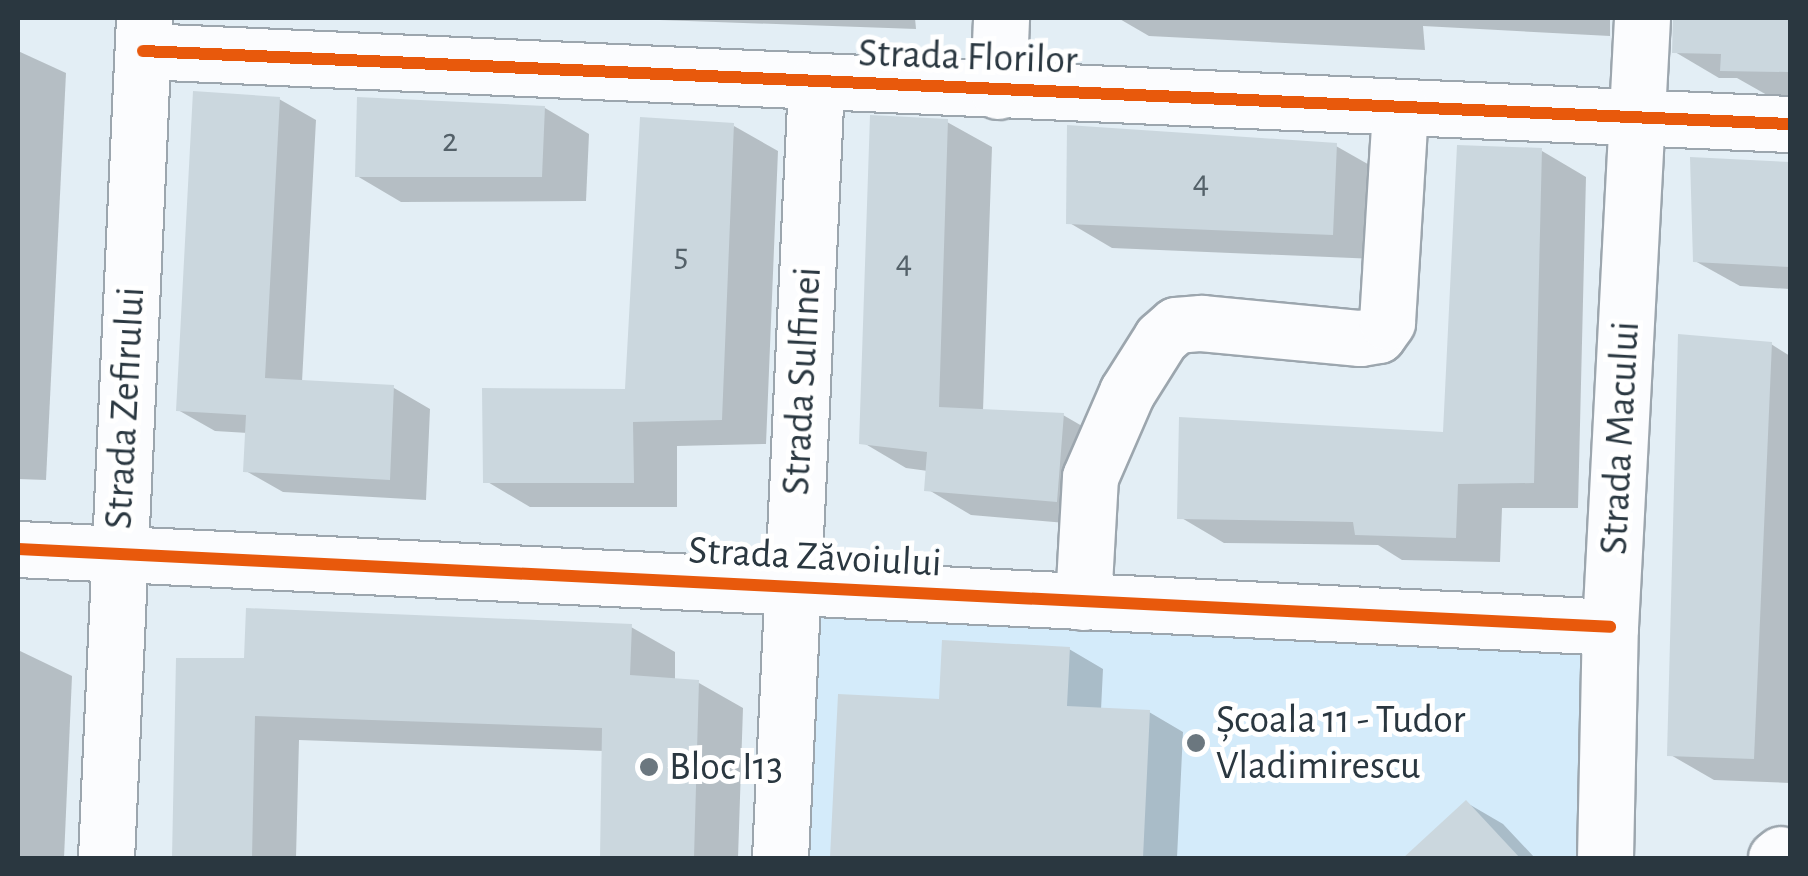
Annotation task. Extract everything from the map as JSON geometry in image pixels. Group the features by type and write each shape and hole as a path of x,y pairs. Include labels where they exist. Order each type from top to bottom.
{"street":[{"path":"998,91 1000,18"},
{"name":"Strada Macului","path":"1605,858 1610,626 1642,18"},
{"name":"Strada Florilor","path":"143,34 424,41 816,84 1790,124"},
{"name":"Strada Zefirului","path":"106,858 143,34"},
{"name":"Strada Sulfinei","path":"780,858 816,84"},
{"path":"1083,602 1090,477 1120,406 1160,338 1176,325 1201,324 1360,338 1378,335 1387,322 1400,107"},
{"name":"Strada Zăvoiului","path":"18,549 1610,626"}],"shaded area":[{"name":"Școala 11 - Tudor Vladimirescu","path":"792,588 1610,627 1605,858 780,858"}],"building":[{"path":"1673,18 1788,18 1788,72 1720,71 1721,54 1672,53"},
{"path":"193,91 280,97 265,378 394,385 390,480 243,472 246,415 176,411"},
{"path":"357,97 545,106 542,177 355,177"},
{"path":"870,115 948,119 939,407 1064,413 1057,502 924,491 927,452 859,444"},
{"path":"640,117 734,123 722,420 633,422 634,483 483,483 482,388 625,389"},
{"path":"1067,125 1337,143 1333,235 1066,224"},
{"path":"1457,145 1542,148 1534,483 1458,484 1456,538 1355,535 1353,522 1177,519 1179,417 1443,432"},
{"path":"1690,157 1790,162 1790,267 1693,262"},
{"path":"1678,334 1772,342 1754,759 1667,756"},
{"name":"Bloc I13","path":"246,608 632,624 630,675 699,680 694,858 600,858 602,728 255,716 252,858 172,858 176,658 244,658"},
{"path":"942,640 1070,647 1067,706 1150,710 1143,858 830,858 838,694 939,699"},
{"path":"1466,800 1520,858 1403,858"}],"cycle path":[{"path":"143,51 1790,124"},
{"path":"18,549 1610,627"}],"place":[{"name":"Școala 11 - Tudor Vladimirescu","path":"1196,743"},
{"name":"Bloc I13","path":"649,767"}]}
